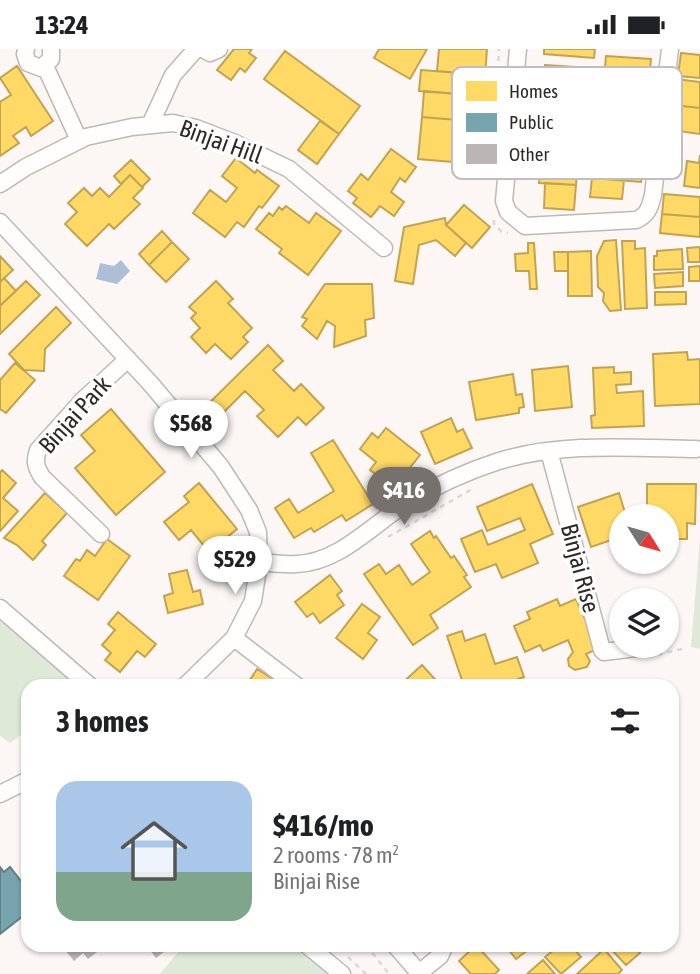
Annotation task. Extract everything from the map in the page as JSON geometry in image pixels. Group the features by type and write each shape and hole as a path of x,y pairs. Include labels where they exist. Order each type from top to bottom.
{"street":[{"path":"26,49 28,63 36,68 45,66 51,59 51,49"},
{"path":"150,125 173,75 196,49"},
{"path":"203,49 210,53 219,49"},
{"path":"516,67 518,49"},
{"path":"668,67 670,49"},
{"path":"45,66 79,140"},
{"name":"Binjai Hill","path":"0,184 26,167 86,137 173,123 196,128 235,143 289,169 384,248"},
{"path":"506,179 504,201 512,218 526,226 636,220 649,211 655,179"},
{"name":"Binjai Park","path":"0,222 128,359 221,467 242,499 258,532 259,562 253,601 234,638 192,679"},
{"name":"Binjai Park","path":"100,534 42,477 35,459 38,450 74,409 128,359"},
{"path":"259,562 298,564 319,559 344,548 407,502 464,474 501,460 549,451 696,449"},
{"name":"Binjai Rise","path":"549,451 602,650 609,652"},
{"path":"0,608 82,679"},
{"path":"234,638 288,679"},
{"path":"0,795 21,784"},
{"path":"315,952 342,974"},
{"path":"401,952 419,974 442,952"}],"path":[{"path":"498,67 499,49"},
{"path":"494,214 494,224 501,231 510,233"},
{"path":"383,540 474,488"},
{"path":"679,650 686,649"},
{"path":"372,952 389,974"}],"green space":[{"path":"700,538 700,649 691,647"},
{"path":"0,621 71,676 71,679 21,679 21,735 10,743 0,736"},
{"path":"178,952 303,952 330,974 160,974"}],"water":[{"path":"121,260 130,271 117,284 96,279 100,263 114,266"}],"building: Homes":[{"path":"234,49 252,49 249,53 256,58 245,72 240,68 231,80 217,70"},
{"path":"379,49 427,49 410,79 374,58"},
{"path":"439,49 487,49 486,67 452,67 452,72 437,71"},
{"path":"544,49 595,49 594,58 544,54"},
{"path":"285,51 360,106 339,134 264,79"},
{"path":"681,53 700,55 700,78 682,76 682,67 679,67"},
{"path":"606,56 651,59 650,67 605,67"},
{"path":"17,66 53,121 31,136 26,127 13,136 19,143 0,156 0,102 11,95 0,78"},
{"path":"421,70 452,72 452,94 419,91"},
{"path":"682,80 700,82 700,108 682,106"},
{"path":"424,91 452,93 452,120 422,117"},
{"path":"682,106 700,108 700,134 682,132"},
{"path":"422,117 452,120 452,162 418,159"},
{"path":"320,121 339,134 317,164 298,150"},
{"path":"391,149 416,167 405,182 400,178 391,192 404,202 394,216 380,206 371,217 353,203 357,198 348,191 361,174 368,180"},
{"path":"700,155 700,188 684,186 687,161 699,163"},
{"path":"236,158 255,173 257,170 279,186 262,208 259,206 244,227 237,222 225,237 193,213 210,190 226,202 237,188 222,176"},
{"path":"131,160 150,179 142,187 130,175 121,184 114,176"},
{"path":"130,175 143,188 133,198 140,204 114,229 109,224 87,246 65,224 77,212 68,203 84,188 92,196 100,188 109,197"},
{"path":"539,179 577,179 576,185 539,183"},
{"path":"592,179 624,180 622,199 590,197"},
{"path":"604,179 641,179 641,182"},
{"path":"545,183 576,185 574,210 544,208"},
{"path":"664,194 700,197 700,217 662,214"},
{"path":"464,205 490,227 472,248 446,225"},
{"path":"286,206 309,223 316,213 341,231 308,275 279,253 282,249 256,229 269,213 273,216 279,207 282,210"},
{"path":"662,214 700,217 700,237 660,233"},
{"path":"445,218 446,225 466,243 455,256 436,240 419,245 413,284 395,281 404,227"},
{"path":"162,231 172,242 149,265 139,254"},
{"path":"616,240 621,310 610,311 603,301 604,293 598,287 597,256 604,241"},
{"path":"622,241 635,241 635,249 645,248 647,308 625,309"},
{"path":"172,242 189,259 166,282 149,265"},
{"path":"528,243 534,243 537,289 530,289 529,271 516,271 515,254 528,253"},
{"path":"700,247 700,262 688,262 687,248"},
{"path":"682,249 683,269 654,270 654,256 657,256 657,251"},
{"path":"591,251 592,296 568,296 568,252"},
{"path":"554,252 568,252 568,271 555,271"},
{"path":"0,256 13,270 0,282"},
{"path":"700,266 700,281 689,281 689,267"},
{"path":"683,272 683,286 655,288 654,274"},
{"path":"4,278 16,291 0,306 0,282"},
{"path":"26,281 40,295 0,334 0,306"},
{"path":"216,281 233,299 228,303 252,328 243,337 248,342 231,359 215,344 206,353 191,337 200,328 191,318 196,313 189,307"},
{"path":"325,284 372,284 374,318 365,320 366,336 334,347 335,326 327,321 317,339 302,326 307,319 302,317"},
{"path":"655,292 686,292 686,304 655,305"},
{"path":"56,307 71,323 45,349 44,371 24,370 9,354"},
{"path":"268,345 283,361 273,370 294,391 301,384 324,408 306,425 298,417 278,437 257,416 264,410 245,391 213,423 201,411"},
{"path":"687,352 688,360 700,359 700,404 655,406 653,354"},
{"path":"15,363 35,380 6,413 0,409 0,380"},
{"path":"568,366 572,407 535,411 532,370"},
{"path":"614,367 614,373 631,372 631,384 616,385 617,393 643,391 644,426 592,428 591,416 595,415 593,368"},
{"path":"513,374 516,395 522,394 524,407 519,408 519,413 476,420 469,382"},
{"path":"111,409 165,472 116,515 75,468 95,451 81,435"},
{"path":"451,418 457,432 463,429 472,448 435,464 421,432"},
{"path":"386,428 420,455 394,488 370,470 376,462 360,449 372,433 378,438"},
{"path":"333,440 373,504 346,521 342,515 314,532 311,528 294,538 275,508 289,499 298,513 334,491 311,453"},
{"path":"2,470 16,483 3,498 18,511 0,531 0,473"},
{"path":"199,483 237,529 209,552 191,530 179,540 164,522 189,502 184,496"},
{"path":"532,484 553,534 530,544 538,563 502,578 496,564 475,572 461,539 482,530 488,545 525,530 520,518 487,531 477,507"},
{"path":"647,484 696,484 695,524 687,523 687,539 679,539 679,504 647,504"},
{"path":"45,493 67,513 42,541 46,545 33,560 17,545 4,538"},
{"path":"619,493 622,504 609,504 609,541 591,547 578,507"},
{"path":"430,531 451,558 454,556 467,575 464,577 471,587 430,615 438,628 413,645 364,574 379,564 386,574 399,565 412,585 430,572 411,544"},
{"path":"107,539 130,556 98,600 64,576 76,559 80,561 87,550 95,556"},
{"path":"187,570 193,592 200,590 203,604 168,613 164,596 173,593 169,574"},
{"path":"330,575 342,591 337,595 344,605 320,623 313,613 307,617 295,602"},
{"path":"557,599 560,606 576,599 585,619 588,618 595,650 586,654 590,661 587,667 575,670 569,666 568,659 573,652 568,640 543,651 540,645 525,652 514,626 530,619 527,612"},
{"path":"362,604 380,617 368,633 377,640 363,659 336,638"},
{"path":"118,612 156,644 145,657 137,651 120,672 105,660 111,653 102,645 115,630 108,624"},
{"path":"462,631 465,641 485,634 495,664 517,657 524,677 462,679 447,636"},
{"path":"422,665 435,679 407,679"},
{"path":"257,669 273,679 251,679"},
{"path":"469,952 482,952 499,970 495,974 471,974 459,961"},
{"path":"510,952 525,952 516,959"},
{"path":"551,952 577,952 581,957 561,974 545,957"},
{"path":"601,952 607,952 622,970 618,974 577,974"},
{"path":"614,952 639,952 640,953 626,965"},
{"path":"543,960 555,974 527,974"}],"building: Public":[{"path":"0,867 4,872 10,867 21,881 21,918 0,934"}],"building: Other":[{"path":"67,952 97,952 88,959 83,953 74,961"},
{"path":"151,952 164,952 156,958"}]}
